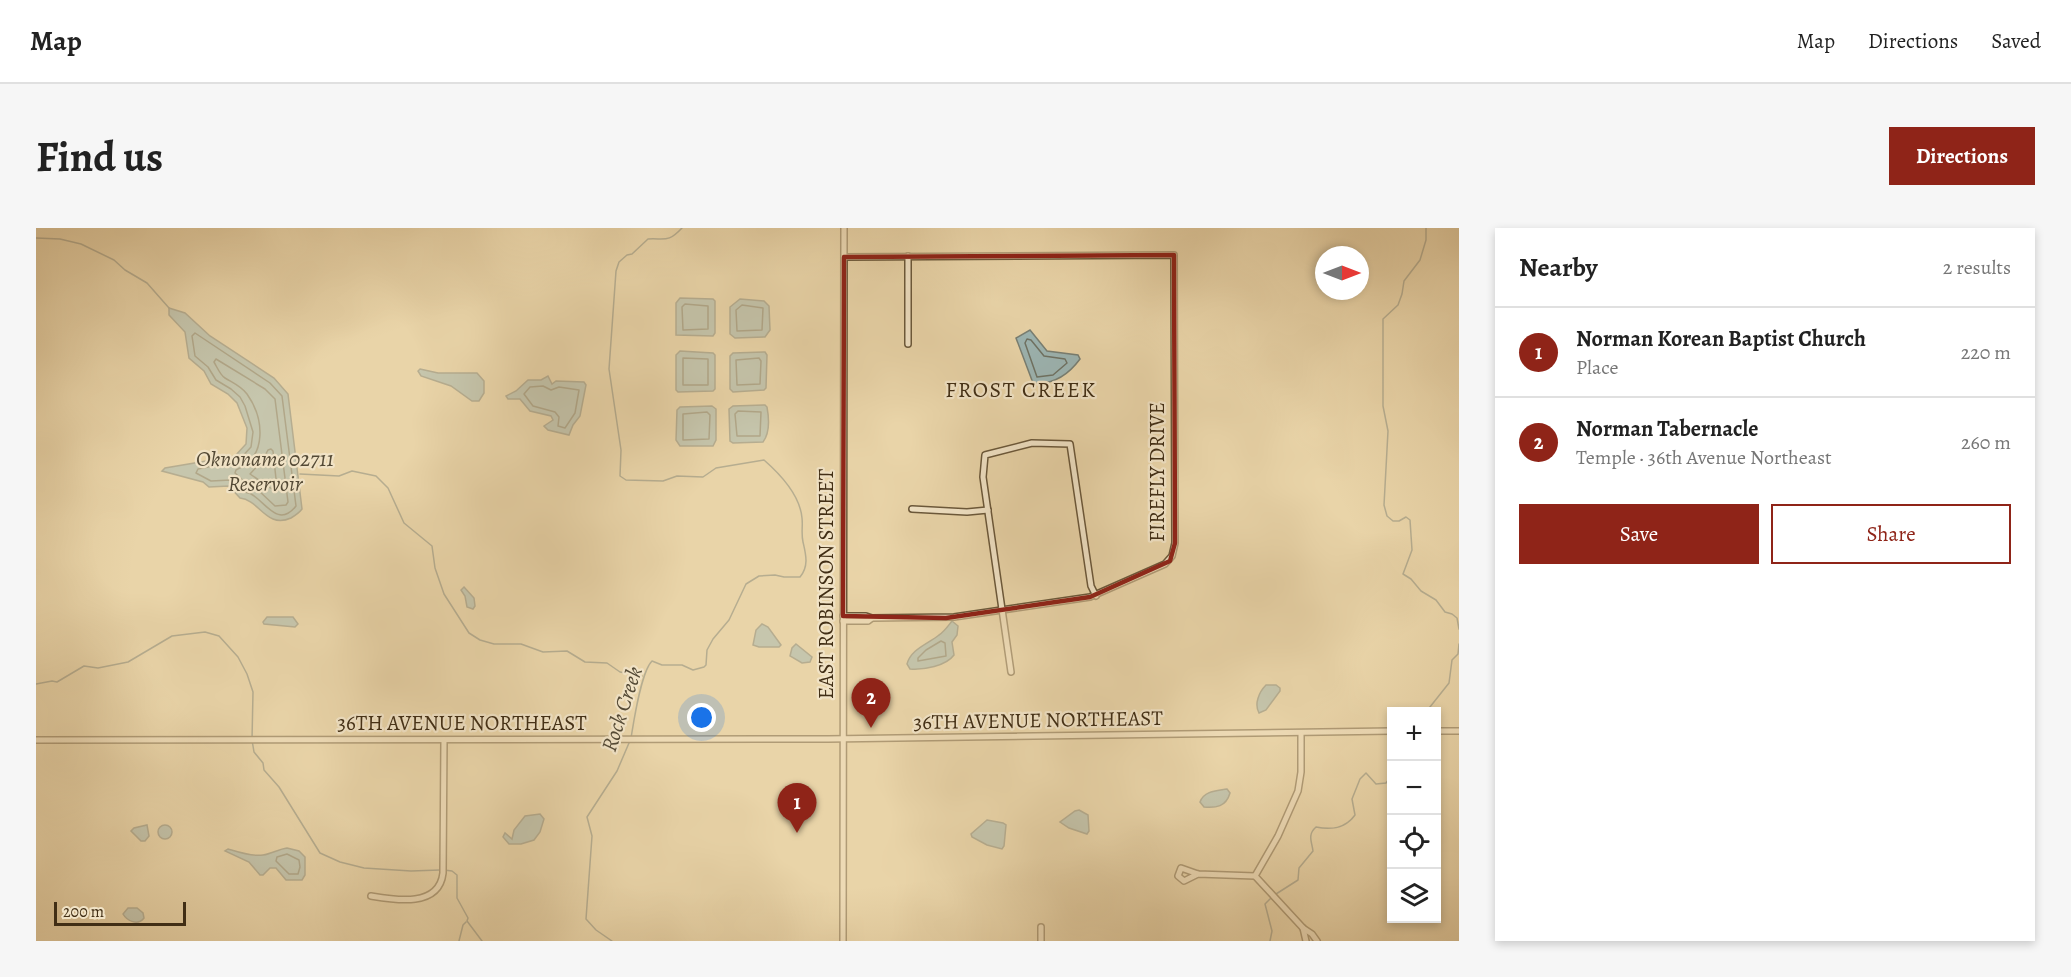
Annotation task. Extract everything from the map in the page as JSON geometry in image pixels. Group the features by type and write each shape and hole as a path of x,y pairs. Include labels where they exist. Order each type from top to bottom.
{"street":[{"name":"EAST ROBINSON STREET","path":"843,941 844,228"},
{"name":"FIREFLY DRIVE","path":"843,618 866,616 872,618 946,618 1096,596 1165,564 1170,561 1174,550 1174,255 908,256"},
{"path":"844,257 908,256 908,344"},
{"path":"1011,672 983,470 985,455 1020,445 1070,444 1091,586 1096,596"},
{"path":"912,509 967,512 988,510"},
{"name":"36TH AVENUE NORTHEAST","path":"36,740 843,739 1387,731"},
{"path":"1441,731 1459,731"},
{"path":"1255,876 1278,836 1298,791 1301,772 1301,733"},
{"path":"371,896 400,901 434,892 440,885 443,873 444,740"},
{"path":"1198,874 1255,876 1317,941"},
{"path":"1041,927 1041,941"},
{"path":"1303,928 1306,941"}],"highlighted area":[{"path":"1174,255 1175,543 1170,561 1090,597 946,618 843,616 844,257"}],"water":[{"path":"680,298 713,299 715,301 715,333 713,336 676,335 676,303"},
{"path":"740,299 764,301 769,306 770,330 765,337 735,338 730,334 730,307"},
{"name":"Oknoname 02711 Reservoir","path":"169,308 185,313 210,336 274,378 288,394 302,509 291,518 275,520 269,517 247,500 240,498 229,486 209,487 203,482 162,471 165,468 235,456 246,444 247,428 237,403 228,394 211,384 204,371 189,358 185,332 169,315"},
{"path":"1030,330 1047,351 1078,355 1080,359 1060,377 1047,382 1033,383 1016,338"},
{"path":"680,351 715,355 715,389 713,391 678,392 676,390 676,355"},
{"path":"765,352 767,355 766,388 733,392 730,389 730,356 733,353"},
{"path":"420,369 438,373 477,373 484,381 484,393 479,401 472,401 451,386 421,376 418,371"},
{"path":"548,376 552,384 556,381 584,382 586,385 580,416 569,435 548,430 544,426 553,420 551,416 530,411 520,399 508,399 506,396 516,391 528,380 541,380"},
{"path":"765,405 768,425 763,442 733,443 730,441 729,409 733,406"},
{"path":"712,406 716,409 716,440 713,446 680,446 676,440 677,410 680,407"},
{"path":"464,587 474,598 473,609 467,607 461,590"},
{"path":"267,617 293,617 298,624 295,627 264,624"},
{"path":"952,621 958,626 957,635 952,642 954,655 946,662 934,667 910,669 907,664 912,654 941,634"},
{"path":"762,624 768,627 781,645 779,647 753,645 756,630"},
{"path":"796,644 812,657 810,662 802,663 790,656"},
{"path":"1266,685 1276,685 1280,691 1266,710 1259,713 1258,698"},
{"path":"1227,789 1230,793 1228,798 1220,806 1204,807 1200,802 1207,794"},
{"path":"1079,810 1088,815 1089,831 1087,834 1069,828 1060,822"},
{"path":"540,814 544,819 540,832 534,840 521,844 509,844 503,837 505,833 512,839 514,830 525,816"},
{"path":"987,820 1006,825 1002,849 987,845 972,837 971,834"},
{"path":"147,825 149,836 145,841 141,841 131,831 134,828"},
{"path":"162,825 168,825 172,832 168,839 162,839 158,835 158,829"},
{"path":"287,848 299,851 305,857 305,875 302,880 286,880 276,868 270,868 260,875 249,862 225,851 228,849 259,855"},
{"path":"128,908 137,908 143,913 144,918 136,922 125,917 123,914"}],"waterway":[{"name":"Rock Creek","path":"631,738 641,685 652,661 662,665 682,665 693,670 704,667 707,650 729,620 746,584 759,576 800,577 806,565 802,518 797,501 783,478 764,460 716,468 703,477 677,476 663,481 626,480 620,476 621,450 609,369 616,271 619,262 632,254 648,239 670,238 682,228"},
{"path":"1426,228 1426,240 1420,260 1404,281 1398,305 1383,319 1383,406 1388,431 1384,505 1387,516 1393,521 1406,517 1410,520 1412,550 1403,574 1411,579 1421,591 1436,600 1445,612 1457,618 1459,629"},
{"path":"36,238 60,239 81,244 114,260 125,270 147,283 169,308"},
{"path":"300,474 339,476 352,471 376,476 388,488 404,523 432,546 435,568 444,594 469,633 480,640 494,644 521,644 543,652 567,651 585,662 607,663 620,672 642,676"},
{"path":"36,684 57,682 84,666 98,668 128,662 172,636 205,632 219,636 238,657 253,692 254,752 320,853 340,862 364,868 440,870"},
{"path":"1430,707 1449,683 1452,660 1458,654 1459,644"},
{"name":"Rock Creek","path":"612,941 596,930 586,919 592,836 587,817 617,771 629,743"},
{"path":"1276,894 1298,880 1299,868 1313,851 1311,842 1313,830 1316,827 1342,826 1355,815 1352,799 1360,779 1366,773 1376,784 1387,782"},
{"path":"444,870 452,871 457,875 457,898 468,918 467,921 482,941"},
{"path":"1270,941 1272,931 1265,904 1272,897"},
{"path":"459,941 466,922"}],"place":[{"name":"Norman Tabernacle","path":"871,728"},
{"name":"Norman Korean Baptist Church","path":"797,833"}],"district":[{"name":"FROST CREEK","path":"1021,390"}]}
